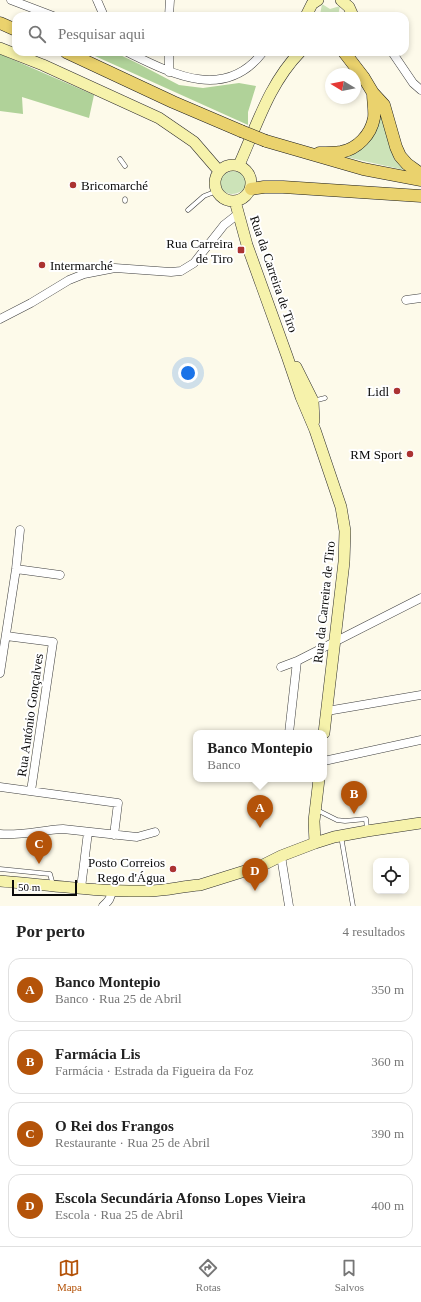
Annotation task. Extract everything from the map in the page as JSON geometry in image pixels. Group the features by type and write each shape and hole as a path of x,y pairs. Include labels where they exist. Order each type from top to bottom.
{"main road":[{"path":"307,12 312,4 318,0"},
{"path":"341,0 349,7 351,12"},
{"path":"0,23 12,28"},
{"path":"0,48 12,53"},
{"path":"20,56 171,124 194,142 219,171"},
{"path":"75,56 173,102 266,141 363,169 421,180"},
{"path":"239,165 271,92 282,73 297,56"},
{"path":"347,56 364,78 373,93 384,105 398,152 407,164 421,174"},
{"path":"303,152 339,152 351,149 360,142 368,133 373,123 373,93"},
{"path":"230,164 239,165 247,170 252,179 251,189 246,196 235,201 226,200 219,195 215,180 219,171 226,166 230,164"},
{"path":"251,189 283,187 421,196"},
{"name":"Rua da Carreira de Tiro","path":"235,201 247,245 301,397 315,430 341,507 344,527 344,562 324,730"},
{"name":"Rua da Carreira de Tiro","path":"287,356 298,370 313,401 315,430"},
{"path":"301,397 308,401 313,401"},
{"path":"314,843 315,809 319,782"},
{"path":"0,881 112,890 160,891 190,885 200,885 261,866 281,856 314,843 341,836 421,823"}],"street":[{"path":"11,0 42,12"},
{"path":"169,12 170,0"},
{"path":"97,12 98,2"},
{"path":"98,2 102,12"},
{"path":"135,56 180,76 214,80 228,78 251,66 260,56"},
{"path":"169,56 169,72"},
{"path":"395,56 413,83 421,90"},
{"path":"0,319 31,303 69,280 84,274 115,268 170,272 181,271 194,263 224,226 238,214"},
{"path":"406,300 421,298"},
{"path":"0,673 16,569 20,530"},
{"path":"16,569 60,575"},
{"path":"281,667 297,661 421,598"},
{"name":"Rua António Gonçalves","path":"6,636 53,642 31,791"},
{"path":"289,730 297,661"},
{"path":"327,711 421,695"},
{"path":"327,760 421,740"},
{"path":"0,788 118,803 114,835"},
{"path":"0,834 15,835 58,830 137,837 155,832"},
{"path":"81,888 88,832"},
{"path":"281,856 289,906"},
{"path":"103,906 111,897 112,890"}],"lane":[{"path":"120,159 125,166"},
{"path":"188,210 204,196 217,191"},
{"path":"313,401 325,398"},
{"path":"315,809 337,820 345,821 366,819 368,831"},
{"path":"341,836 353,906"},
{"path":"0,869 50,874 53,886"}],"green space":[{"path":"322,4 330,9 340,6 339,12 321,12"},
{"path":"0,54 94,95 89,118 22,97 23,114 0,111"},
{"path":"95,56 122,56 179,85 203,88 239,83 256,86 248,112 248,125"},
{"path":"380,110 394,159 404,170 346,157 354,153"},
{"path":"232,171 243,175 246,179 246,183 243,190 235,194 228,194 220,186 219,182 224,174"}],"place":[{"name":"Bricomarché","path":"73,185"},
{"name":"Rua Carreira de Tiro","path":"241,250"},
{"name":"Intermarché","path":"42,265"},
{"name":"Lidl","path":"397,391"},
{"name":"RM Sport","path":"410,454"},
{"name":"Farmácia Lis","path":"354,814"},
{"name":"Banco Montepio","path":"260,828"},
{"name":"O Rei dos Frangos","path":"39,864"},
{"name":"Posto Correios Rego d'Água","path":"173,869"},
{"name":"Escola Secundária Afonso Lopes Vieira","path":"255,891"}]}
